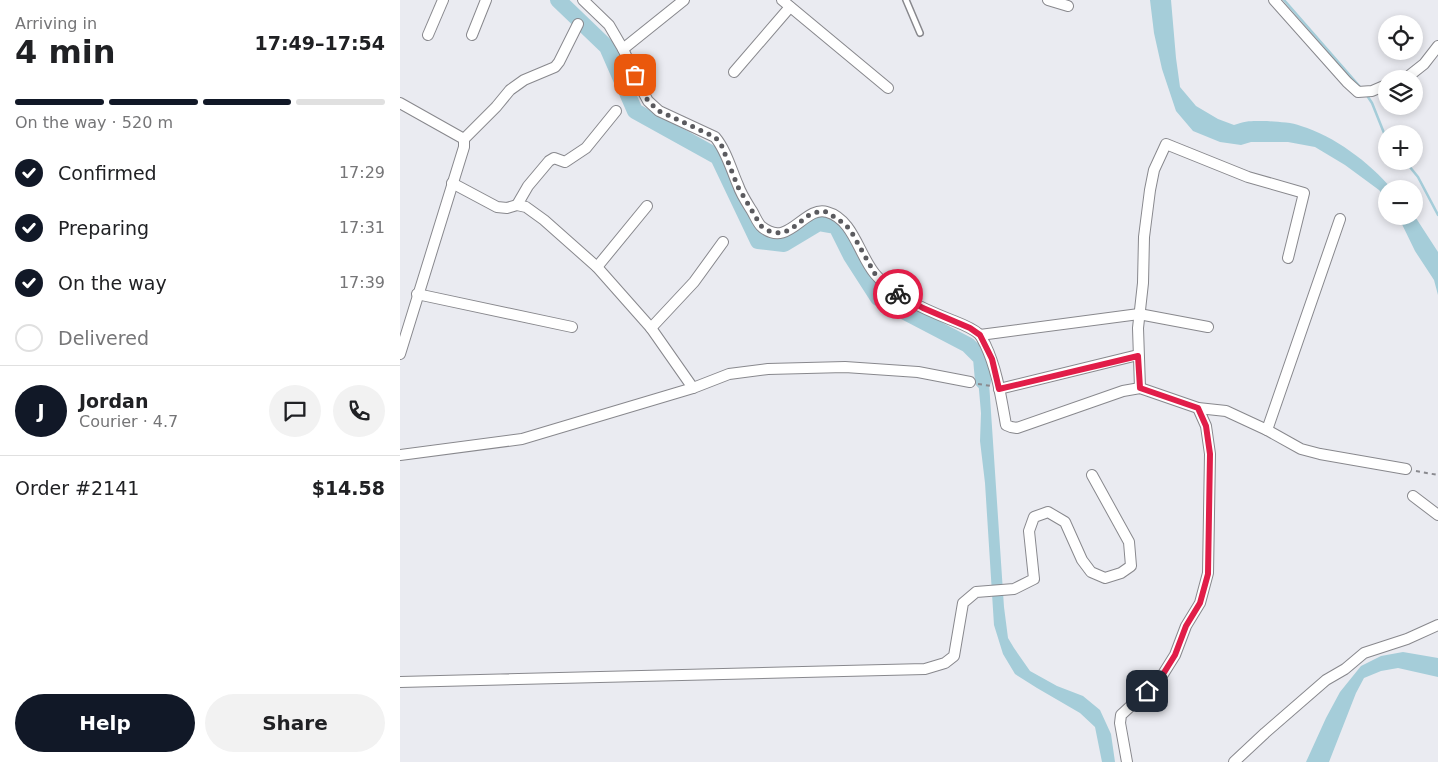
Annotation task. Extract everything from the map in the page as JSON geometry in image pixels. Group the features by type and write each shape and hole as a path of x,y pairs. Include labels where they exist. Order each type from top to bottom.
{"street":[{"path":"428,35 443,0"},
{"path":"472,35 486,0"},
{"path":"583,0 608,26 623,49 648,101 659,111 715,137 721,144 738,187 761,226 769,231 780,233 790,230 809,215 820,211 827,212 846,225 875,274 895,292 923,308 970,328 980,335 992,359 996,388 1006,425 1017,428 1123,391 1140,388 1198,408 1226,411 1301,449 1406,469"},
{"path":"623,49 684,0"},
{"path":"782,0 888,88"},
{"path":"1048,0 1069,3"},
{"path":"1274,0 1358,92 1378,89"},
{"path":"734,72 790,7"},
{"path":"400,352 464,147 464,139 510,90 524,80 555,66 559,62 578,24"},
{"path":"1416,70 1424,64 1438,46"},
{"path":"400,103 464,139"},
{"path":"452,183 497,207 507,208 517,204 528,186 549,160 554,158 565,162 586,148 616,110"},
{"path":"1140,388 1138,328 1143,283 1144,237 1154,170 1166,144 1248,178 1304,193 1288,258"},
{"path":"517,204 526,207 544,220 597,267 651,328 693,388"},
{"path":"597,267 647,206"},
{"path":"1266,430 1340,219"},
{"path":"651,328 694,282 724,242"},
{"path":"417,294 572,327"},
{"path":"980,335 1139,314 1208,327"},
{"path":"996,388 1138,356"},
{"path":"400,454 522,439 693,388 729,374 778,368 845,367 918,372 974,383"},
{"path":"1127,762 1120,723 1121,716 1160,679 1175,655 1186,626 1200,603 1208,574 1210,454 1206,426 1198,408"},
{"path":"400,682 925,668 944,663 954,656 963,603 976,592 1014,589 1034,579 1029,530 1034,517 1048,512 1065,522 1082,560 1091,572 1105,578 1121,574 1131,566 1129,542 1092,475"},
{"path":"1412,496 1438,515"},
{"path":"1234,762 1264,733 1326,680 1345,669 1364,653 1407,639 1438,625"}],"lane":[{"path":"906,0 920,33"}],"path":[{"path":"974,383 996,388"},
{"path":"1406,469 1438,475"}],"water":[{"path":"1150,0 1171,0 1180,87 1196,106 1218,119 1234,125 1250,121 1284,122 1313,130 1338,143 1373,169 1384,180 1378,180 1378,189 1345,165 1315,147 1288,142 1251,142 1241,145 1220,142 1193,131 1176,111 1162,69 1154,33"},
{"path":"1402,225 1420,225 1438,252 1438,295 1434,280 1415,251"},
{"path":"981,358 987,365 989,382 1004,607 1008,638 1030,671 1057,686 1083,696 1100,710 1111,734 1115,762 1102,762 1095,727 1080,713 1015,674 1003,654 994,625 985,483 980,441 981,413 977,367"},
{"path":"1403,652 1438,658 1438,677 1398,668 1381,671 1364,678 1356,693 1329,762 1306,762 1340,692 1361,666 1381,656"}],"waterway":[{"path":"558,0 607,47 635,111 718,157 758,241 784,244 819,223 836,226 851,256 878,298 968,345 981,358 983,381"},
{"path":"1284,0 1361,88"},
{"path":"1366,94 1372,103 1381,125"},
{"path":"1412,170 1438,215"}],"way so far":[{"path":"635,75 648,101 659,111 715,137 721,144 738,187 761,226 769,231 780,233 790,230 809,215 820,211 827,212 846,225 875,274 898,294"}],"route":[{"path":"898,294 923,308 970,328 980,335 992,359 999,389 1138,356 1140,388 1166,395 1198,408 1206,426 1210,454 1208,574 1200,603 1186,626 1175,655 1160,679 1147,691"}]}
